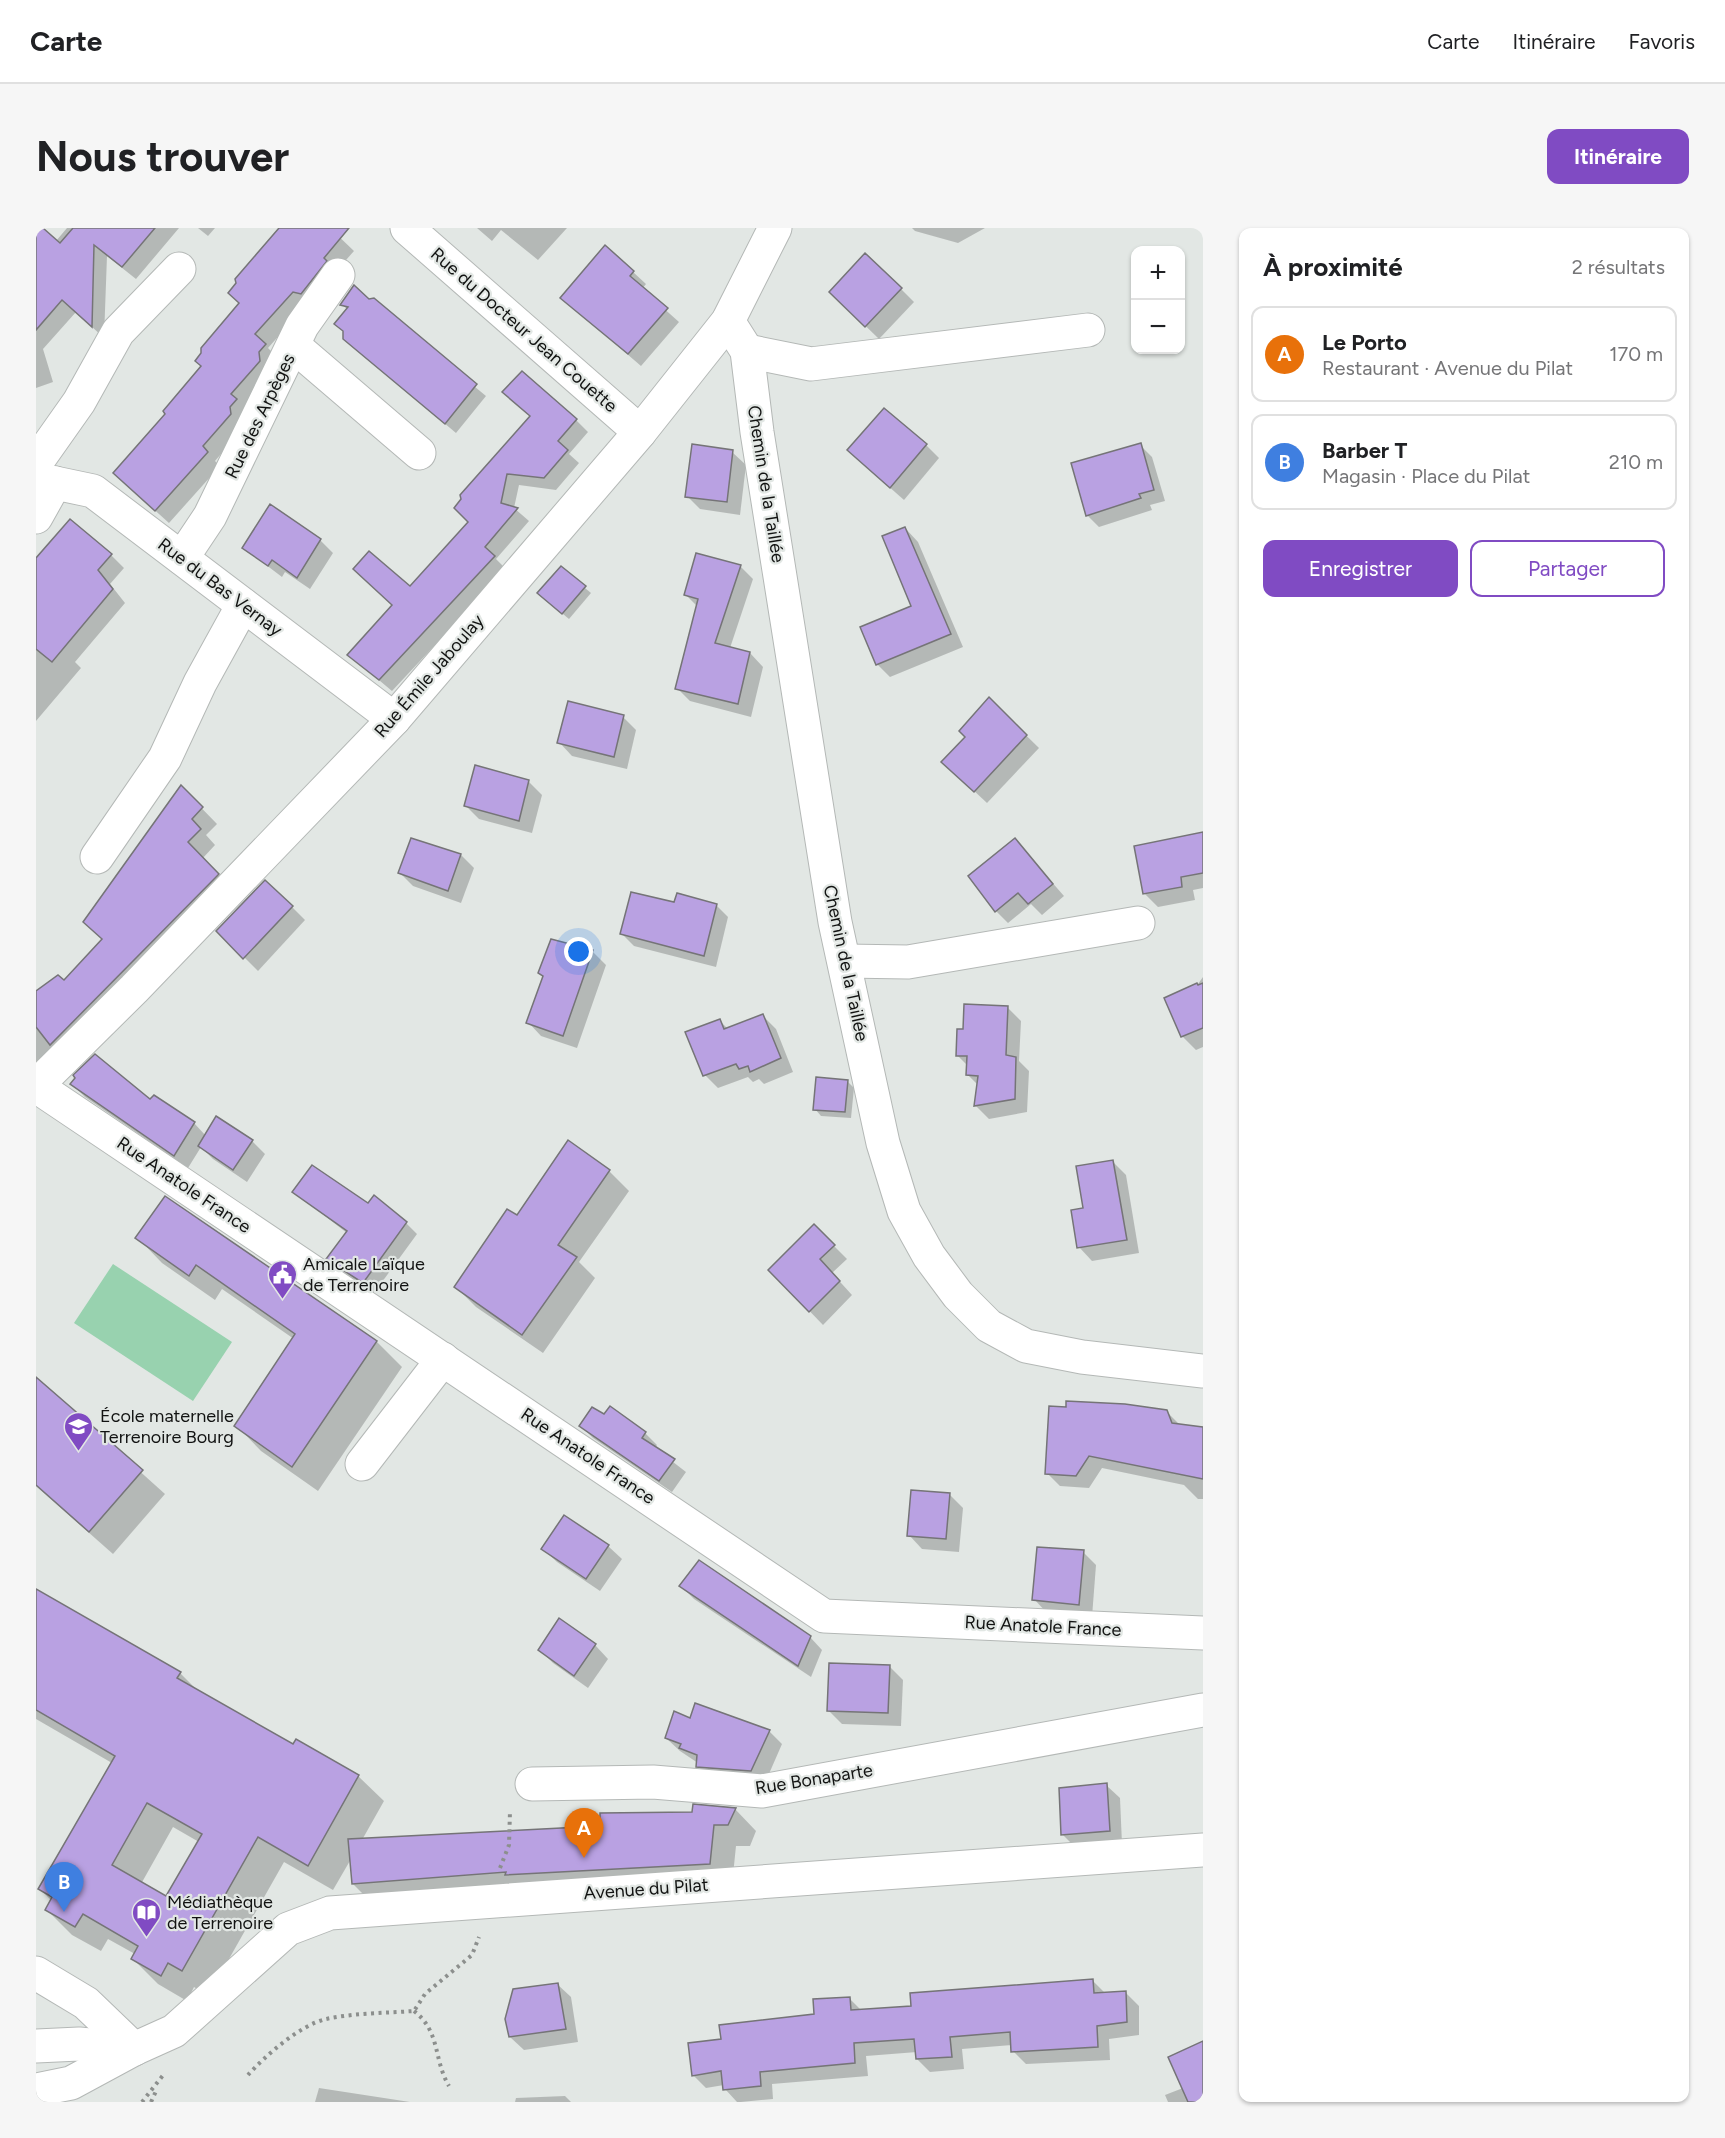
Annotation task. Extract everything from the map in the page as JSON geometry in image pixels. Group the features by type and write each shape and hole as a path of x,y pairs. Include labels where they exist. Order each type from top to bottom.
{"street":[{"name":"Rue du Docteur Jean Couette","path":"407,228 640,432"},
{"name":"Rue Émile Jaboulay","path":"36,1086 142,981 394,719 640,432 728,321 775,228"},
{"path":"36,517 42,475 78,402 118,332 179,269"},
{"name":"Rue des Arpèges","path":"182,558 210,516 302,326 338,275"},
{"name":"Chemin de la Taillée","path":"728,321 747,351 756,432 835,922 883,1143 904,1210 929,1256 958,1295 989,1326 1026,1346 1082,1357 1203,1371"},
{"path":"747,351 811,364 1088,330"},
{"path":"294,346 419,453"},
{"name":"Rue du Bas Vernay","path":"42,475 93,491 394,719"},
{"path":"97,857 165,758 200,683 243,605"},
{"path":"845,961 908,962 1138,923"},
{"name":"Rue Anatole France","path":"36,1086 824,1616 1203,1633"},
{"path":"362,1464 443,1359"},
{"name":"Rue Bonaparte","path":"532,1784 653,1782 762,1791 1203,1710"},
{"name":"Avenue du Pilat","path":"36,2090 71,2083 134,2049 174,2031 288,1929 330,1913 1203,1850"},
{"path":"36,1974 86,2003 134,2049"},
{"path":"36,2046 79,2044 134,2049"}],"path":[{"path":"497,1875 509,1845 511,1785 532,1784"},
{"path":"414,2011 425,1994 460,1963"},
{"path":"248,2075 264,2057 284,2041 324,2019 414,2011 428,2022 434,2035 440,2072 450,2086"},
{"path":"151,2102 158,2085"}],"green space":[{"path":"113,1264 232,1342 193,1401 74,1323"}],"building":[{"path":"36,228 43,228 60,243 73,228 155,228 122,267 94,245 92,327 62,300 36,330"},
{"path":"279,228 349,228 324,258 327,261 301,294 293,292 255,334 266,344 259,352 260,361 231,394 237,399 230,407 231,414 203,446 208,452 155,511 113,473 165,414 163,411 201,366 195,361 201,353 201,348 239,303 228,293 236,283 235,279"},
{"path":"605,245 634,271 630,276 668,308 628,354 560,298"},
{"path":"865,253 902,288 865,327 829,292"},
{"path":"354,285 369,299 374,298 477,384 445,424 343,339 343,331 334,324 348,307 340,305"},
{"path":"522,371 577,419 558,441 568,450 544,478 507,474 501,503 518,508 485,547 495,556 379,680 347,655 392,605 353,569 369,551 410,586 468,522 454,508 461,499 460,495 530,416 502,392"},
{"path":"884,408 927,444 890,488 847,450"},
{"path":"1141,443 1154,490 1139,494 1141,498 1086,516 1071,463"},
{"path":"692,444 733,450 727,502 685,497"},
{"path":"270,504 321,539 297,578 272,560 268,566 242,548"},
{"path":"70,519 112,554 98,570 113,589 52,662 36,649 36,558"},
{"path":"905,527 951,634 876,665 860,627 911,606 882,536"},
{"path":"696,553 741,565 715,643 750,652 738,704 675,689 698,599 684,595"},
{"path":"561,566 586,586 562,614 537,593"},
{"path":"989,697 1027,735 974,792 941,762 965,737 959,731"},
{"path":"568,701 624,715 614,757 557,743"},
{"path":"475,765 529,780 519,821 464,806"},
{"path":"181,785 203,807 192,819 201,829 188,842 219,874 50,1045 36,1027 36,991 58,975 64,980 102,939 83,922"},
{"path":"1203,832 1203,873 1181,877 1182,887 1143,894 1134,846"},
{"path":"411,838 461,854 448,891 398,873"},
{"path":"1015,838 1053,884 1028,904 1018,893 995,912 968,876"},
{"path":"265,880 293,906 243,959 216,931"},
{"path":"631,892 674,902 677,893 717,904 704,956 620,934"},
{"path":"551,939 593,950 563,1036 526,1023 543,976 538,973"},
{"path":"1197,983 1198,985 1203,983 1203,1028 1181,1037 1164,998"},
{"path":"964,1004 1008,1006 1006,1055 1016,1057 1015,1099 974,1106 978,1076 966,1075 967,1056 956,1056 957,1029 963,1029"},
{"path":"763,1014 781,1058 750,1072 748,1066 739,1069 736,1064 703,1076 685,1032 720,1019 724,1029"},
{"path":"95,1054 150,1099 154,1095 195,1122 174,1156 70,1084 75,1078 73,1075"},
{"path":"816,1077 848,1080 845,1112 813,1110"},
{"path":"216,1116 253,1140 233,1170 198,1146"},
{"path":"568,1140 610,1170 558,1245 577,1257 522,1335 454,1287 507,1209 517,1215"},
{"path":"1113,1160 1127,1240 1077,1248 1071,1210 1083,1208 1076,1166"},
{"path":"312,1165 368,1203 374,1195 407,1222 363,1283 326,1259 347,1231 292,1192"},
{"name":"Amicale Laïque de Terrenoire","path":"165,1196 377,1341 292,1467 234,1426 295,1334 196,1265 189,1276 135,1238"},
{"path":"814,1224 835,1245 820,1259 840,1281 809,1312 768,1270"},
{"name":"École maternelle Terrenoire Bourg","path":"36,1377 143,1470 89,1532 36,1485"},
{"path":"1066,1401 1125,1404 1167,1410 1172,1423 1203,1427 1203,1479 1089,1456 1076,1476 1045,1474 1049,1406 1066,1407"},
{"path":"610,1406 646,1432 642,1438 675,1459 659,1481 579,1426 592,1407 604,1414"},
{"path":"911,1490 950,1493 946,1539 907,1536"},
{"path":"564,1515 609,1545 586,1579 541,1549"},
{"path":"1037,1547 1084,1550 1079,1605 1032,1600"},
{"path":"699,1560 811,1636 798,1666 679,1586"},
{"path":"36,1589 181,1672 177,1678 293,1744 296,1739 359,1775 308,1866 258,1837 182,1971 168,1963 161,1976 131,1959 138,1946 83,1914 75,1927 45,1910 52,1897 38,1889 115,1756 36,1710","holes":["147,1803 202,1834 166,1896 112,1865"]},
{"path":"559,1618 596,1644 574,1676 538,1650"},
{"path":"829,1663 890,1665 888,1713 827,1711"},
{"path":"695,1703 770,1730 751,1771 696,1767 697,1755 679,1748 681,1744 665,1738 674,1711 690,1718"},
{"path":"1107,1783 1110,1831 1061,1835 1059,1788"},
{"path":"693,1804 736,1808 728,1825 714,1825 710,1864 505,1875 506,1872 352,1884 348,1839 600,1826 600,1813 692,1812"},
{"path":"1093,1979 1094,1993 1126,1991 1127,2022 1097,2026 1098,2047 1011,2052 1010,2032 950,2037 952,2057 916,2059 914,2039 854,2043 855,2063 760,2072 761,2086 723,2090 721,2071 692,2076 688,2043 721,2039 719,2025 814,2014 813,1999 850,1997 851,2010 911,2006 910,1993"},
{"path":"558,1983 566,2029 509,2037 505,2019 513,1989"},
{"path":"1203,2041 1203,2102 1188,2102 1168,2057"}],"place":[{"name":"Amicale Laïque de Terrenoire","path":"282,1300"},
{"name":"École maternelle Terrenoire Bourg","path":"79,1452"},
{"name":"Le Porto","path":"584,1858"},
{"name":"Barber T","path":"64,1912"},
{"name":"Médiathèque de Terrenoire","path":"146,1938"}]}
